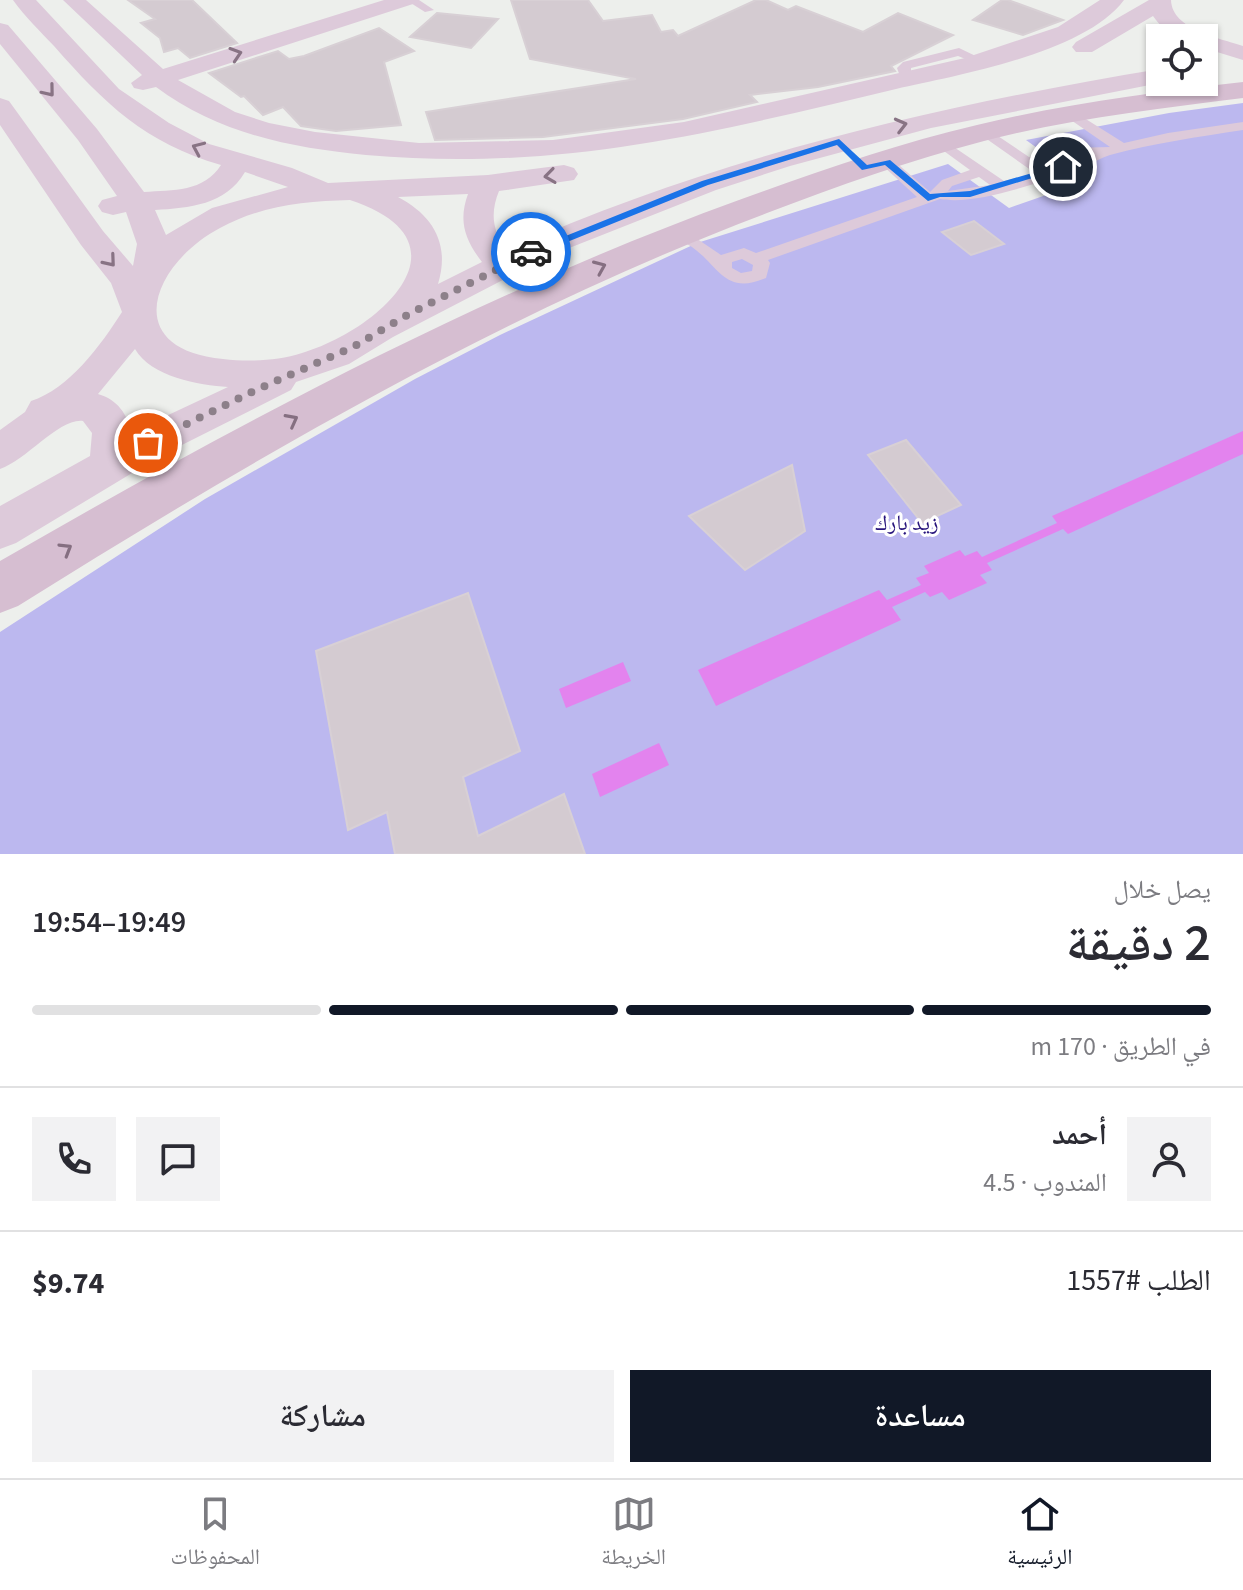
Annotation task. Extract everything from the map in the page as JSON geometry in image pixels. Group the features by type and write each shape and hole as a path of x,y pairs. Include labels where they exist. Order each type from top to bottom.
{"street":[{"path":"74,0 151,70 212,111 273,132 367,148 449,153 565,150 640,140 747,119 978,60 1073,29 1096,16 1113,0"},
{"path":"101,86 357,3 408,0"},
{"path":"140,298 171,247 204,223 242,206 284,195 488,184 634,162 916,93 1086,46 1122,27 1160,1 1164,17 1175,24"},
{"path":"0,18 29,5 101,86 160,129 199,150 384,202 406,215 421,232 428,253 425,276 411,301 387,326"},
{"path":"0,30 112,167 134,199 153,244 140,298 122,344 60,406 0,452"},
{"path":"1218,45 1243,53"},
{"path":"1086,46 1146,66"},
{"path":"0,589 228,455 369,378 512,307 678,233 740,208 942,143 1229,78 1243,65"},
{"path":"0,529 188,422 353,347 504,265 648,204 839,141 1146,66"},
{"path":"0,106 13,141 78,217 140,298 145,338 164,356 193,369 230,375 271,373 313,364"},
{"path":"839,141 876,165"},
{"path":"78,217 134,199 159,202 188,198 222,182 233,172 237,163"},
{"path":"488,184 480,197 476,225 490,253 504,265"},
{"path":"0,429 60,406 93,409 105,414 112,424 115,436 108,467"}],"lane":[{"path":"408,0 429,10"},
{"path":"1073,115 1121,148"},
{"path":"722,264 736,253 757,258 933,196 963,195 1085,162 1101,153 1121,148 1243,126"},
{"path":"986,132 1043,173"},
{"path":"942,143 1001,186"},
{"path":"1027,162 1071,152 1101,153"},
{"path":"876,165 933,196"},
{"path":"933,196 947,183 981,171"},
{"path":"678,233 697,243 722,264 724,270 737,278 754,278 762,269 757,258"}],"green space":[{"name":"زيد بارك","path":"1243,103 1243,854 0,854 0,632 205,499 415,379 500,335 697,243 948,164 1009,208 1072,186 1054,174 1066,169 1026,140 1169,113"}],"shaded area":[{"path":"1243,431 1243,454 1068,534 1063,529 987,563 992,570 980,575 987,583 949,600 942,592 930,597 925,592 892,607 901,620 716,706 698,670 879,590 887,600 921,585 916,578 929,573 924,566 960,550 965,556 977,551 982,557 1057,523 1052,516"},
{"path":"623,662 631,681 566,708 559,689"},
{"path":"659,743 669,765 600,797 592,774"}],"building":[{"path":"128,0 192,0 237,43 190,58 178,48 164,52 160,38 141,23 155,19"},
{"path":"511,0 588,0 603,21 652,15 661,32 673,30 678,36 756,0 766,0 788,10 796,6 863,32 898,13 953,35 891,66 895,71 818,87 750,95 757,102 683,119 543,137 435,140 426,112 636,79 530,59"},
{"path":"1002,0 1063,20 1023,35 973,20"},
{"path":"437,13 498,19 471,48 410,37"},
{"path":"379,28 414,51 384,62 401,125 336,131 301,126 283,107 263,115 244,96 241,97 209,73 278,51 289,59 304,56"},
{"path":"974,221 1004,244 971,255 942,232"},
{"path":"906,440 961,505 922,523 868,455"},
{"path":"792,465 805,531 745,570 689,516"},
{"path":"468,593 520,751 463,777 478,836 564,794 585,854 395,854 387,812 348,830 316,651"}],"way so far":[{"path":"148,443 353,347 453,290 531,252"}],"route":[{"path":"531,252 705,183 839,141 865,168 887,162 928,198 939,194 955,196 984,191 1063,167"}]}
